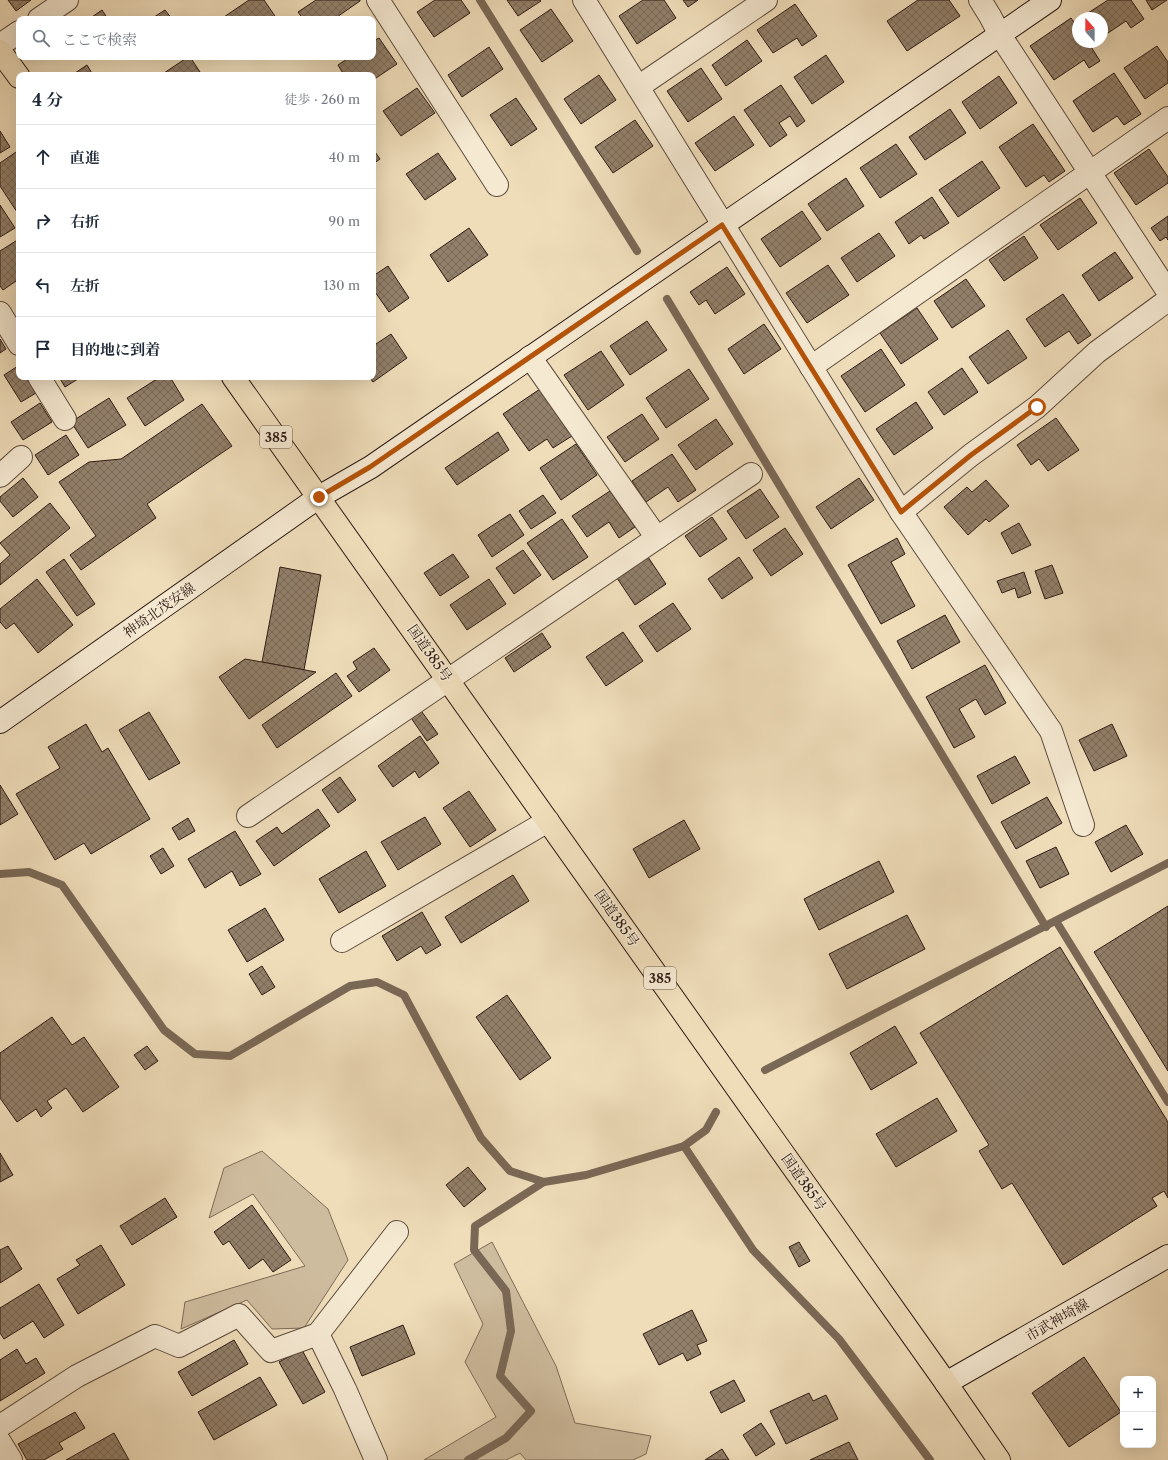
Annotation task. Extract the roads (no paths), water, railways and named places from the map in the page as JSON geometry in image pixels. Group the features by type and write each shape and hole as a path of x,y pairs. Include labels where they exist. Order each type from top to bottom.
{"highway":[{"path":"1,53 16,73"},
{"name":"国道385号","path":"235,380 946,1383 998,1460"}],"street":[{"path":"43,16 67,0"},
{"path":"378,0 497,185"},
{"path":"584,0 901,512 1051,731 1083,825"},
{"path":"638,87 766,0"},
{"path":"980,0 1000,35 1168,292"},
{"name":"神埼北茂安線","path":"0,722 319,497 370,467 1050,0"},
{"path":"1,53 16,36"},
{"path":"811,366 1168,118"},
{"path":"901,512 971,455 1037,407 1097,352 1168,300"},
{"path":"0,313 16,339"},
{"path":"530,357 657,538"},
{"path":"41,380 65,419"},
{"path":"0,476 21,457"},
{"path":"248,816 751,474"},
{"path":"342,941 548,821"},
{"path":"0,1426 77,1376 155,1336 179,1346 239,1315 270,1351 318,1334 397,1232"},
{"name":"市武神埼線","path":"946,1383 1168,1256"},
{"path":"318,1334 345,1389 376,1460"},
{"path":"0,1442 11,1460"}],"waterway":[{"path":"480,0 637,251"},
{"path":"667,299 1046,927"},
{"path":"765,1070 1168,863"},
{"path":"0,874 29,872 62,885 164,1030 195,1054 230,1056 350,986 377,982 404,995 481,1138 510,1171 544,1182 586,1175 684,1146 706,1130 716,1112"},
{"path":"1056,921 1168,1102"},
{"path":"684,1146 753,1250 839,1339 930,1460"},
{"path":"468,1460 506,1438 531,1411 500,1376 511,1331 506,1291 474,1250 475,1226 544,1182"}]}
